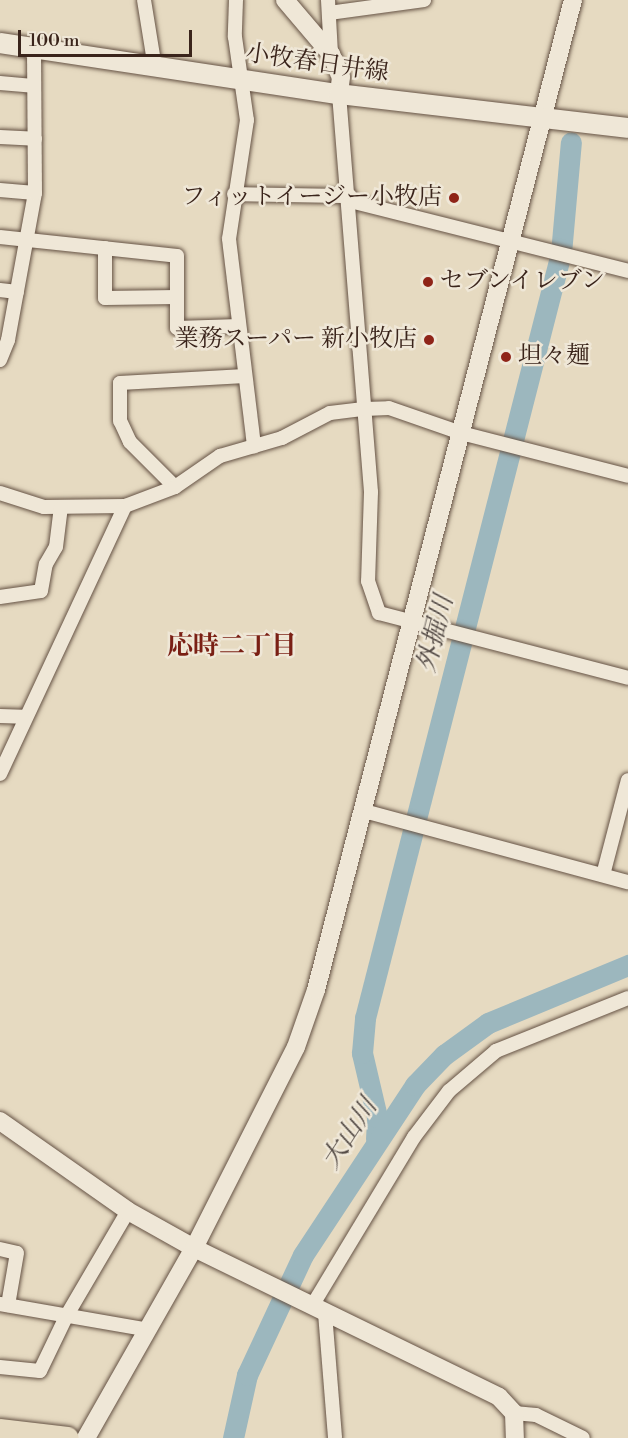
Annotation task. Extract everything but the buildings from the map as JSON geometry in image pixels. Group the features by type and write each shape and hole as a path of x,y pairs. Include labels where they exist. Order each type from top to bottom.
{"main road":[{"name":"小牧春日井線","path":"0,43 34,51 339,94 628,129"},
{"path":"0,1430 68,1438"}],"street":[{"path":"144,0 155,68"},
{"path":"236,0 235,37 247,120 229,239 254,446"},
{"path":"285,0 331,54 341,77 337,106 350,198 372,492 368,581 379,613 628,678"},
{"path":"331,54 329,7 424,0"},
{"path":"86,1438 194,1248 296,1047 316,990 414,622 573,0"},
{"path":"0,360 9,340 29,239 35,193 34,51"},
{"path":"0,83 33,86"},
{"path":"0,136 36,139"},
{"path":"0,190 35,193"},
{"path":"234,194 350,198 628,271"},
{"path":"0,237 177,256 177,328 239,326"},
{"path":"105,248 105,298 177,297"},
{"path":"0,290 17,292"},
{"path":"175,487 130,442 120,421 120,383 245,376"},
{"path":"0,493 44,507 125,506 175,487 220,456 282,438 330,413 388,408 461,433 628,476"},
{"path":"0,774 23,717 125,506"},
{"path":"0,597 41,591 46,564 56,547 61,508"},
{"path":"0,716 23,717"},
{"path":"603,875 628,780"},
{"path":"364,811 628,882"},
{"path":"335,1438 314,1307 414,1137 449,1090 496,1052 628,998"},
{"path":"0,1121 128,1211 194,1248 499,1397 514,1413 515,1438"},
{"path":"0,1367 40,1371 67,1315 128,1211"},
{"path":"0,1249 17,1253 4,1304 149,1330"},
{"path":"514,1413 536,1414 582,1438"}],"waterway":[{"name":"外掘川","path":"376,1139 377,1117 362,1053 365,1018 561,253 571,142"},
{"name":"大山川","path":"233,1438 247,1375 303,1255 415,1085 444,1055 488,1023 628,965"}],"place":[{"name":"フィットイージー小牧店","path":"454,198"},
{"name":"セブンイレブン","path":"428,282"},
{"name":"業務スーパー 新小牧店","path":"429,340"},
{"name":"坦々麺","path":"506,357"}],"district":[{"name":"応時二丁目","path":"232,647"}]}
